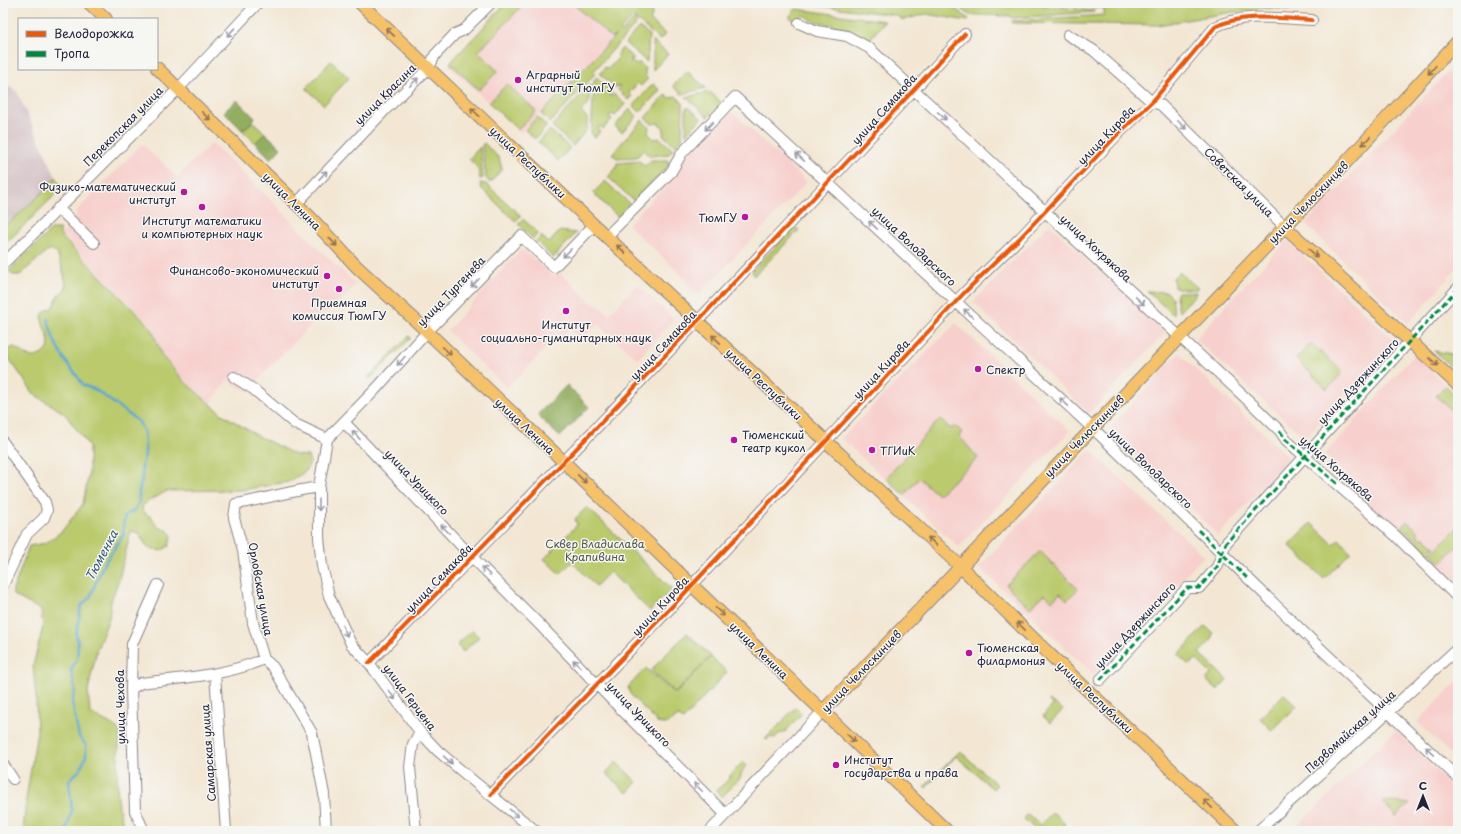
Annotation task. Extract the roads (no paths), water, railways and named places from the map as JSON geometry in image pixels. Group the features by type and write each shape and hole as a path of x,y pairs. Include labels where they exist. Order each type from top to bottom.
{"main road":[{"path":"90,3 105,18"},
{"name":"улица Республики","path":"360,3 594,225 608,236 961,567 1236,831"},
{"name":"улица Челюскинцев","path":"823,711 1393,112 1458,41"},
{"name":"улица Ленина","path":"158,69 296,204 357,267 428,332 564,462 947,831"},
{"name":"Советская улица","path":"1284,226 1411,340 1458,385"}],"street":[{"name":"Перекопская улица","path":"3,264 178,89 258,3"},
{"name":"улица Красина","path":"296,204 385,110 429,68 436,55 455,34 464,30 491,3"},
{"name":"улица Кирова","path":"491,794 692,585 956,301 1045,212 1118,134 1152,102 1215,27 1235,20 1255,18 1312,20"},
{"name":"улица Хохрякова","path":"800,23 817,31 847,36 869,48 1280,431 1286,440 1396,536 1458,598"},
{"name":"улица Семакова","path":"369,663 564,462 828,183 965,34"},
{"name":"Советская улица","path":"1068,35 1093,50 1152,102 1161,105 1284,226"},
{"name":"улица Володарского","path":"608,236 671,172 682,153 735,97 1092,428 1248,579 1458,778"},
{"path":"58,208 94,243"},
{"name":"улица Тургенева","path":"327,439 521,236 554,267 594,225"},
{"name":"улица Дзержинского","path":"1100,680 1187,588 1199,588 1217,568 1226,543 1458,288"},
{"path":"234,376 253,389 295,424 327,439"},
{"name":"улица Урицкого","path":"344,422 472,557 725,814"},
{"name":"улица Герцена","path":"327,439 319,488 319,538 322,566 329,596 351,644 369,663 420,732 438,751 536,831"},
{"path":"3,442 45,502 47,510 44,518 27,534 3,585"},
{"name":"Орловская улица","path":"319,488 304,489 260,500 236,504 234,518 243,550 253,623 264,659 273,667 312,733 324,794 326,831"},
{"name":"улица Чехова","path":"144,831 135,811 131,689 132,644 158,585"},
{"name":"Первомайская улица","path":"1258,831 1458,648"},
{"path":"131,689 141,683 214,674 251,665 264,659"},
{"name":"Самарская улица","path":"214,674 226,831"},
{"name":"улица Челюскинцев","path":"710,831 823,711"},
{"path":"416,831 410,767 413,744 420,732"},
{"path":"3,764 13,779"}],"waterway":[{"name":"Тюменка","path":"48,319 56,345 83,385 96,390 139,422 144,432 145,441 145,454 142,465 139,502 135,510 125,515 123,528 124,534 103,565 90,597 81,606 76,635 78,643 77,659 71,669 75,690 72,703 79,737 86,745 86,756 80,770 69,780 72,810 66,831"}],"place":[{"name":"Аграрный институт ТюмГУ","path":"518,80"},
{"name":"Физико-математический институт","path":"184,192"},
{"name":"Институт математики и компьютерных наук","path":"202,207"},
{"name":"ТюмГУ","path":"745,217"},
{"name":"Финансово-экономический институт","path":"327,276"},
{"name":"Приемная комиссия ТюмГУ","path":"339,289"},
{"name":"Институт социально-гуманитарных наук","path":"566,311"},
{"name":"Спектр","path":"978,369"},
{"name":"Тюменский театр кукол","path":"734,440"},
{"name":"ТГИиК","path":"872,450"},
{"name":"Тюменская филармония","path":"969,653"},
{"name":"Институт государства и права","path":"836,765"}],"park label":[{"name":"Сквер Владислава Крапивина","path":"595,549"}]}
